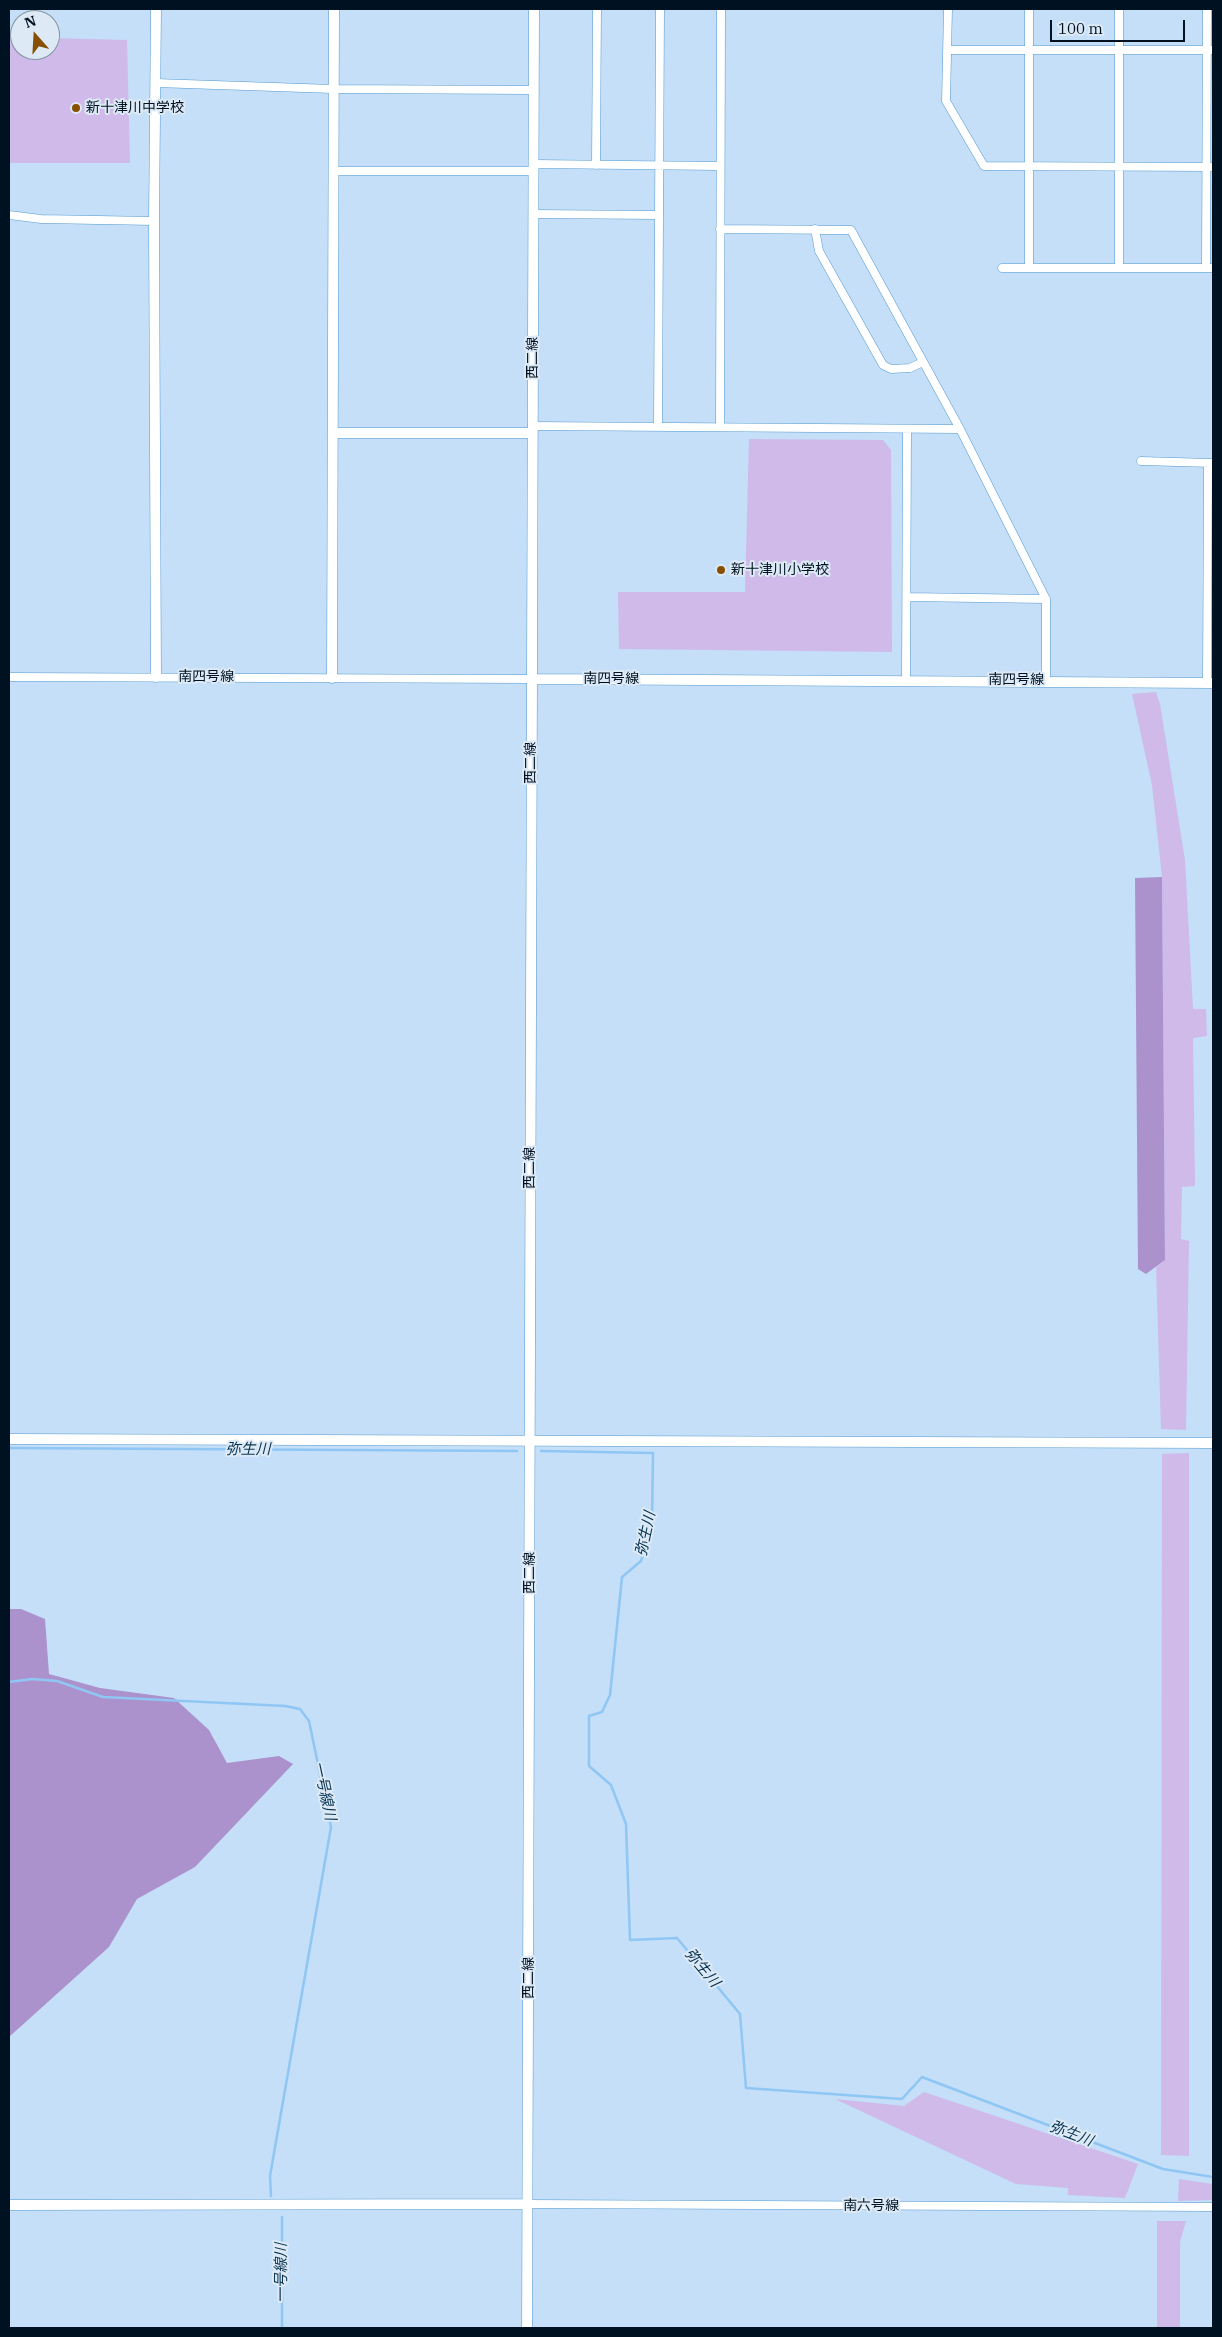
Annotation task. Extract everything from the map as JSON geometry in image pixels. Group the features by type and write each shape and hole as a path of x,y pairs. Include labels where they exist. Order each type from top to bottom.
{"street":[{"path":"156,9 154,221 156,677"},
{"path":"332,678 334,9"},
{"name":"西二線","path":"527,2328 534,9"},
{"path":"596,165 597,9"},
{"path":"658,425 660,9"},
{"path":"720,427 719,166 721,9"},
{"path":"948,9 946,101 984,166 1210,167"},
{"path":"1029,267 1030,9"},
{"path":"1119,9 1119,268"},
{"path":"1002,268 1210,268 1210,50 1207,9"},
{"path":"948,50 1210,50"},
{"path":"156,83 333,89 533,90"},
{"path":"334,171 596,165 719,166"},
{"path":"533,214 658,214"},
{"path":"9,215 41,219 154,221"},
{"path":"720,229 851,230 960,429 1046,599 1046,680"},
{"path":"815,230 820,251 883,365 891,369 910,368 923,362"},
{"path":"333,433 532,430 658,425 960,429"},
{"path":"906,679 907,429"},
{"path":"1141,461 1211,463 1210,683"},
{"path":"907,597 1046,599"},
{"name":"南四号線","path":"9,677 906,679 1210,683"},
{"path":"9,1439 1213,1443"},
{"path":"9,2205 528,2204"},
{"name":"南六号線","path":"528,2204 1213,2208"}],"shaded area":[{"name":"新十津川中学校","path":"9,37 10,60 60,60 60,38 127,40 130,163 9,163"},
{"path":"749,439 883,440 891,450 892,652 619,649 618,592 745,592"},
{"path":"1156,692 1160,704 1185,860 1193,1009 1206,1009 1207,1036 1193,1038 1195,1186 1182,1187 1181,1239 1189,1241 1186,1430 1161,1429 1156,1267 1165,1260 1162,877 1152,785 1132,694"},
{"path":"1162,877 1165,1260 1146,1274 1138,1269 1135,878"},
{"path":"1189,1453 1189,2156 1161,2155 1162,1454"},
{"path":"9,1609 21,1609 45,1619 49,1674 100,1688 174,1698 209,1730 227,1763 279,1756 293,1764 195,1867 137,1899 109,1947 9,2037"},
{"path":"924,2092 1138,2164 1125,2198 1068,2195 1068,2188 1016,2184 835,2099 904,2106"},
{"path":"1179,2179 1213,2184 1213,2200 1178,2201"},
{"path":"1157,2221 1186,2221 1180,2242 1180,2328 1157,2328"}],"waterway":[{"name":"弥生川","path":"9,1448 517,1451"},
{"name":"弥生川","path":"541,1451 653,1453 652,1521 641,1561 622,1577 610,1695 602,1712 589,1716 589,1766 611,1785 626,1824 630,1940 677,1938 740,2014 746,2088 902,2099 922,2077 1163,2169 1213,2177"},
{"name":"一号線川","path":"9,1682 32,1679 57,1681 103,1697 285,1706 300,1709 309,1721 331,1827 270,2176 271,2196"},
{"name":"一号線川","path":"282,2217 282,2328"}],"place":[{"name":"新十津川中学校","path":"76,108"},
{"name":"新十津川小学校","path":"721,570"}]}
